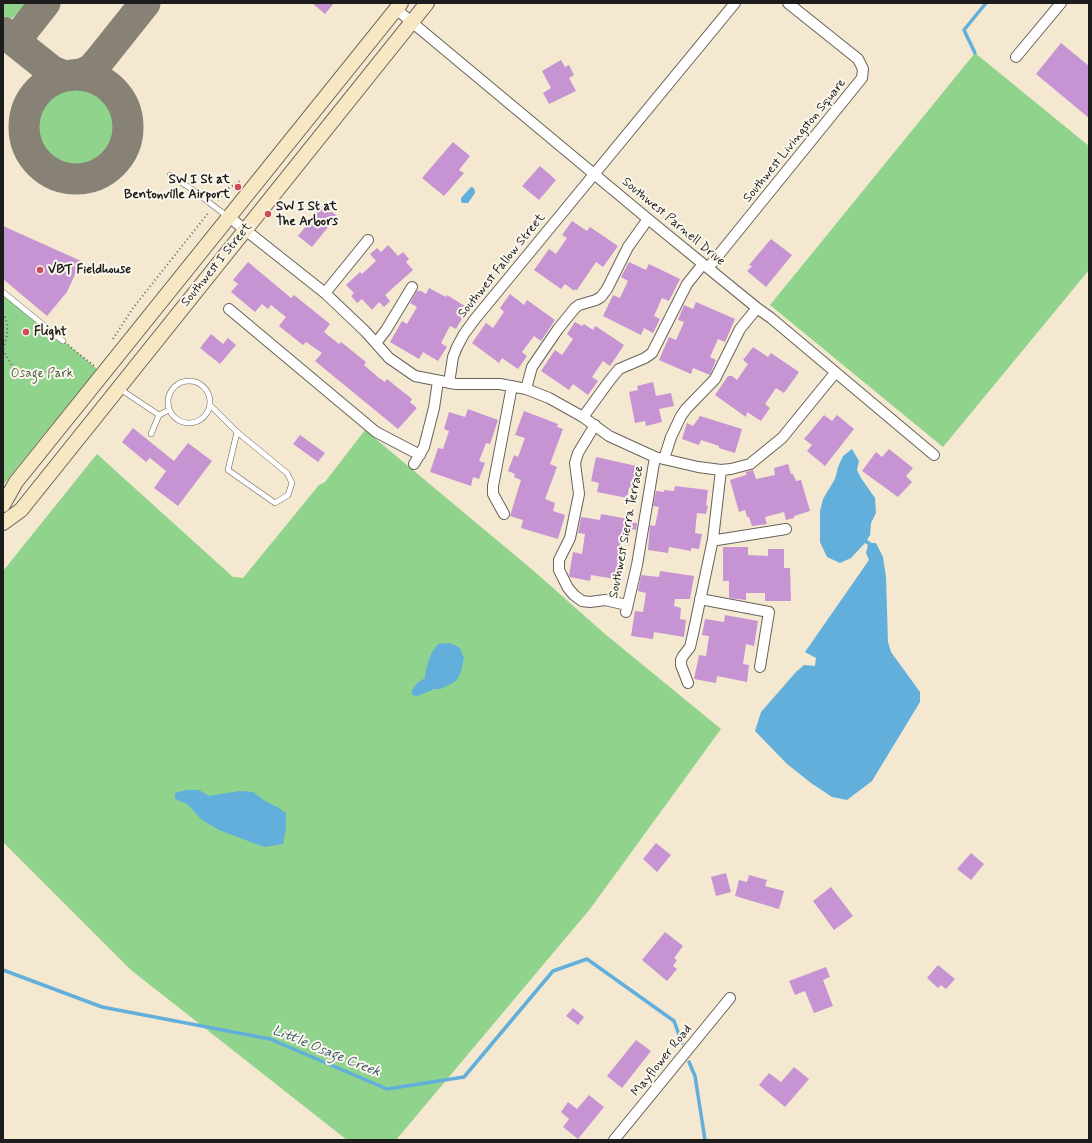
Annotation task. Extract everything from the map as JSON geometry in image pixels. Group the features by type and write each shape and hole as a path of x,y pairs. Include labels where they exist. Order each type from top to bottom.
{"main road":[{"name":"Southwest I Street","path":"3,523 22,510 244,230 427,3"},
{"name":"Southwest I Street","path":"3,505 16,482 398,6"}],"street":[{"path":"595,174 735,3"},
{"name":"Southwest Livingston Square","path":"705,266 862,78 863,69 858,59 788,3"},
{"path":"1016,56 1061,3"},
{"name":"Southwest Parnell Drive","path":"398,6 412,22 705,266 771,318 934,455"},
{"name":"Southwest Fallow Street","path":"449,383 453,357 464,334 595,174"},
{"path":"229,217 325,293 376,343 389,358 415,376 449,383 480,385 500,384 526,389 550,398 584,417 609,436 660,458 698,467 721,470 750,464 782,438 835,373"},
{"path":"526,389 532,368 558,329 579,305 601,297 607,289 628,247 648,219"},
{"path":"325,293 368,240"},
{"path":"584,417 619,369 645,358 652,353 686,284 705,266"},
{"path":"376,343 386,330 412,287"},
{"name":"Southwest Sierra Terrace","path":"595,425 578,453 575,463 579,494 570,538 559,560 559,570 568,588 574,596 582,601 590,602 605,600 626,608 637,565 651,473 681,416 715,378 740,329 757,308"},
{"path":"229,309 376,432 420,455"},
{"path":"414,464 424,447 434,408 438,381"},
{"path":"504,514 493,494 493,486 512,386"},
{"path":"688,683 681,665 681,660 690,647 713,539 721,470"},
{"path":"713,539 717,540 786,530"},
{"path":"700,599 769,612 760,667"},
{"name":"Mayflower Road","path":"614,1140 730,998"}],"lane":[{"path":"170,175 229,217"},
{"path":"3,292 62,341"},
{"path":"191,380 198,382 208,392 210,405 208,412 203,417 190,423 182,422 176,419 169,410 167,400 172,387 178,383 191,380"},
{"path":"119,388 159,415"},
{"path":"210,405 237,432 287,473 292,483 288,495 275,503 228,470 237,432"},
{"path":"150,434 159,415 169,410"}],"path":[{"path":"3,313 7,322 7,335 3,350 10,364 17,370"},
{"path":"62,341 95,367"}],"green space":[{"path":"3,3 29,3 11,19 3,15"},
{"path":"975,53 1089,146 1089,270 943,447 770,305"},
{"path":"76,84 92,88 106,97 115,111 119,127 115,143 106,157 92,166 76,170 60,166 46,157 37,143 33,127 37,111 46,97 60,88"},
{"name":"Osage Park","path":"3,290 97,369 3,485"},
{"path":"365,430 535,572 605,634 721,729 590,909 396,1140 347,1140 131,970 3,842 3,571 97,454 233,577 243,578 319,485 325,482"}],"water":[{"path":"471,187 474,188 475,193 468,203 461,202 461,198"},
{"path":"852,449 859,461 857,470 875,498 876,513 871,523 870,535 867,540 872,543 876,543 883,557 886,577 888,642 891,652 920,692 920,702 872,781 847,800 832,797 811,783 787,764 755,731 761,712 796,672 804,665 815,666 816,658 805,652 869,560 866,553 868,545 865,543 851,558 840,563 827,557 820,542 820,511 823,499 835,479 843,456"},
{"path":"450,643 460,648 464,658 461,672 457,680 440,689 434,689 418,696 412,695 412,690 417,683 425,678 426,669 431,654 438,644"},
{"path":"186,790 199,790 209,796 240,791 253,792 286,813 286,829 283,844 264,847 219,830 202,820 187,804 175,799 175,793"}],"building":[{"path":"312,3 334,3 325,14"},
{"path":"1061,43 1089,66 1089,118 1036,74"},
{"path":"561,60 565,67 569,65 574,75 569,78 576,91 549,104 543,93 551,88 542,71"},
{"path":"453,142 470,156 459,170 464,173 444,196 422,178"},
{"path":"540,166 556,180 539,200 522,186"},
{"path":"323,205 337,216 312,247 298,236"},
{"path":"572,221 587,231 590,227 618,246 603,267 596,262 577,290 573,290 565,284 561,289 534,270 549,249 556,254 567,238 562,235"},
{"name":"VBT Fieldhouse","path":"3,226 81,261 67,292 47,316 3,279"},
{"path":"771,239 792,255 766,287 747,271 752,266 749,265"},
{"path":"388,245 398,256 403,252 409,259 406,262 413,270 385,295 390,301 384,307 379,302 372,310 362,299 357,303 351,296 354,293 346,285 360,272 362,274 376,261 370,254 377,248 381,252"},
{"path":"248,262 291,298 294,295 330,324 324,332 339,344 341,342 366,362 364,365 379,378 385,382 387,379 412,399 410,402 417,408 398,429 315,361 322,353 306,342 303,345 279,326 286,317 271,305 268,309 262,304 255,312 231,292 238,284 233,280"},
{"path":"629,262 646,270 649,264 680,279 669,301 662,298 654,316 660,319 653,333 644,328 641,335 603,316 613,295 620,298 628,281 621,277"},
{"path":"429,288 446,297 447,295 468,308 456,329 450,326 441,343 447,347 438,361 423,352 419,359 390,342 402,321 407,324 417,307 410,303 417,291 421,291 426,294"},
{"path":"510,294 524,305 527,300 555,320 541,341 534,336 522,352 527,356 518,369 502,358 499,363 472,343 486,323 493,328 504,312 500,308"},
{"path":"696,302 735,319 725,342 718,339 710,357 716,360 710,375 693,368 691,374 659,360 669,337 676,340 684,322 678,320 684,305 693,309"},
{"path":"575,322 582,326 584,324 593,330 595,326 624,345 610,366 603,361 592,377 598,381 588,395 573,384 569,390 541,371 555,350 562,355 573,339 567,334"},
{"path":"211,334 223,344 228,338 236,345 220,364 200,348"},
{"path":"753,347 768,357 771,353 799,372 784,393 776,388 765,404 770,408 761,421 747,412 746,417 715,395 728,376 732,376 737,380 748,364 743,360"},
{"path":"653,382 656,396 671,393 674,406 659,409 662,422 646,426 645,421 635,423 629,392 638,390 637,386"},
{"path":"468,409 498,420 490,444 486,443 479,461 485,463 479,479 473,477 471,486 430,472 438,448 443,449 449,431 444,429 449,412 465,417"},
{"path":"524,411 558,424 557,427 563,429 550,464 557,467 545,499 555,503 553,511 565,515 558,539 521,528 523,520 510,516 521,480 514,477 515,474 508,471 514,455 518,457 525,438 515,435"},
{"path":"824,415 832,421 837,415 854,429 825,466 807,451 812,445 804,439"},
{"path":"700,416 742,429 735,453 701,440 699,445 682,439 687,423 693,426"},
{"path":"133,428 174,461 188,443 212,461 178,506 154,488 166,471 150,458 146,462 122,442"},
{"path":"300,435 325,453 318,462 293,444"},
{"path":"889,449 913,468 906,476 912,482 898,497 862,471 876,452 882,457"},
{"path":"596,457 641,467 636,489 629,488 627,498 597,492 599,483 591,481"},
{"path":"788,464 791,474 793,474 796,481 801,480 810,511 786,520 784,512 765,517 767,524 752,526 745,510 739,512 730,480 746,475 746,472 753,470 756,479 775,475 774,468"},
{"path":"675,486 708,490 706,505 708,506 706,514 697,513 695,533 702,534 699,549 691,548 691,551 669,547 668,553 648,550 650,525 655,526 659,507 653,506 656,491 674,491"},
{"path":"601,514 634,520 634,523 637,523 636,530 632,529 629,545 621,543 618,563 624,564 621,580 591,575 590,581 570,577 573,552 582,554 585,534 578,533 581,517 600,520"},
{"path":"723,547 748,547 748,555 768,556 768,549 784,549 784,568 790,568 791,601 765,601 765,593 746,593 746,600 729,598 729,581 723,581"},
{"path":"660,571 694,576 690,599 675,599 674,606 681,608 680,619 686,620 684,637 654,632 653,639 631,636 635,611 643,612 646,593 638,591 641,575 659,577"},
{"path":"725,615 758,621 754,646 746,644 743,664 749,665 747,682 717,676 716,683 694,679 699,655 706,656 709,636 702,635 705,619 724,622"},
{"path":"656,843 671,855 657,872 643,859"},
{"path":"971,853 984,864 971,880 957,869"},
{"path":"726,873 731,892 716,896 711,877"},
{"path":"749,875 767,880 765,886 784,891 779,909 735,896 739,880 747,882"},
{"path":"831,887 853,916 834,930 813,901"},
{"path":"665,932 683,946 674,958 677,960 673,966 677,969 667,981 642,960"},
{"path":"938,965 955,979 946,989 941,985 938,988 927,978"},
{"path":"826,967 830,977 823,980 833,1006 814,1013 805,991 795,995 789,981"},
{"path":"573,1008 584,1017 578,1025 566,1016"},
{"path":"636,1040 651,1051 622,1088 607,1076"},
{"path":"794,1067 809,1079 785,1107 759,1085 769,1073 781,1082"},
{"path":"589,1095 604,1107 578,1139 563,1127 569,1119 561,1112 568,1102 577,1109"}],"waterway":[{"path":"975,53 964,30 986,3"},
{"name":"Little Osage Creek","path":"3,970 102,1007 270,1039 387,1089 464,1077 553,971 587,959 674,1021 682,1043"},
{"name":"Little Osage Creek","path":"689,1062 695,1076 705,1140"}],"taxiway":[{"path":"15,41 45,3"},
{"path":"3,32 52,71 65,76 81,74 92,69 145,3"},
{"path":"76,75 96,79 113,90 124,107 128,127 124,147 113,164 96,175 76,179 56,175 39,164 28,147 24,127 28,107 39,90 56,79 76,75"}],"place":[{"name":"SW I St at Bentonville Airport","path":"238,187"},
{"name":"SW I St at The Arbors","path":"268,214"},
{"name":"VBT Fieldhouse","path":"40,270"},
{"name":"Flight","path":"26,332"}]}
